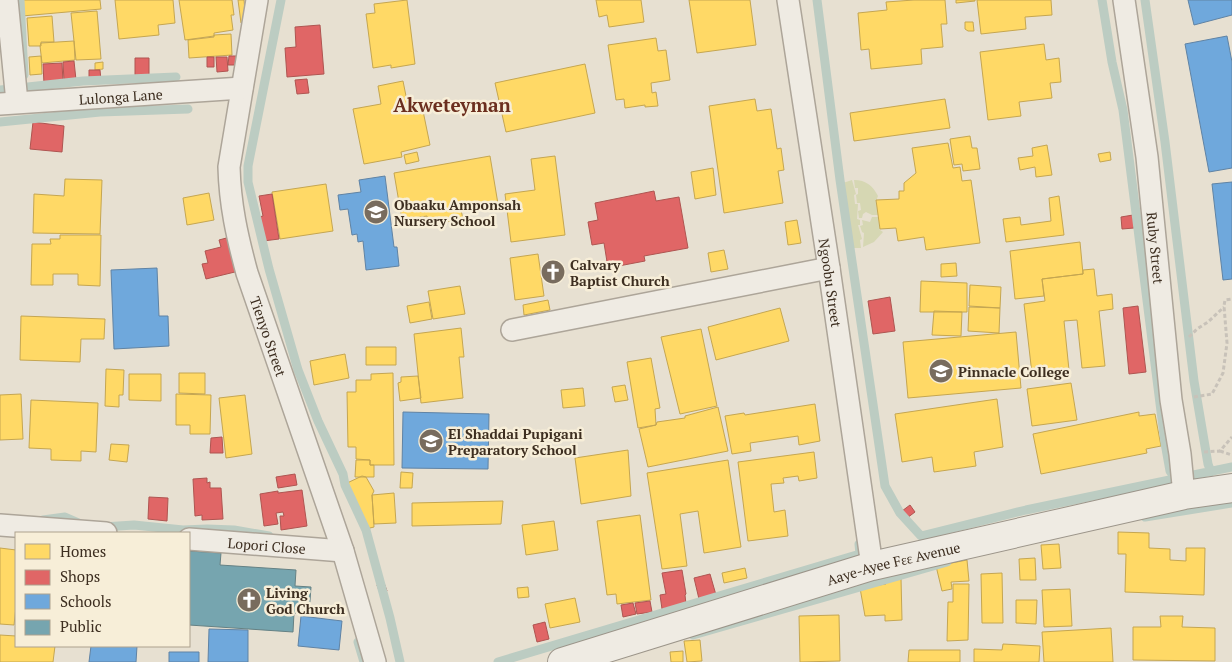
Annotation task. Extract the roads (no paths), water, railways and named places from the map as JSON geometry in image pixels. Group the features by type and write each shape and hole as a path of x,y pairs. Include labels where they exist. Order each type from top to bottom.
{"street":[{"path":"7,0 8,103"},
{"name":"Tienyo Street","path":"257,0 228,166 234,228 247,273 343,551 375,662"},
{"name":"Ngoobu Street","path":"788,0 872,566"},
{"name":"Ruby Street","path":"1124,0 1147,157 1171,400 1180,454 1184,496"},
{"name":"Lulonga Lane","path":"8,103 242,88"},
{"path":"512,330 829,268"},
{"name":"Aaye-Ayee Fɛɛ Avenue","path":"562,662 872,566 1184,496 1232,488"},
{"path":"0,525 93,532"},
{"name":"Lopori Close","path":"190,539 343,551"}],"waterway":[{"path":"20,0 24,75"},
{"path":"281,0 248,166 248,182 269,269 298,370 318,421 343,474 345,485 366,530 400,662"},
{"path":"817,0 840,180 885,486 900,513 921,536 1026,510 1232,467"},
{"path":"1102,0 1112,62 1123,110 1165,443 1170,471 1176,479"},
{"path":"1145,0 1165,142 1194,381 1211,472"},
{"path":"0,90 83,81 176,77"},
{"path":"0,122 100,112 188,109"},
{"path":"1145,517 1232,503"},
{"path":"43,520 65,517 81,524"},
{"path":"103,527 134,525 183,530 234,530 269,536"},
{"path":"498,662 860,554 859,544"},
{"path":"693,635 947,562"},
{"path":"358,642 364,662"}],"place":[{"name":"Obaaku Amponsah Nursery School","path":"376,212"},
{"name":"Calvary Baptist Church","path":"553,272"},
{"name":"Pinnacle College","path":"941,371"},
{"name":"El Shaddai Pupigani Preparatory School","path":"431,441"},
{"name":"Living God Church","path":"249,600"}],"district":[{"name":"Akweteyman","path":"452,104"}]}
